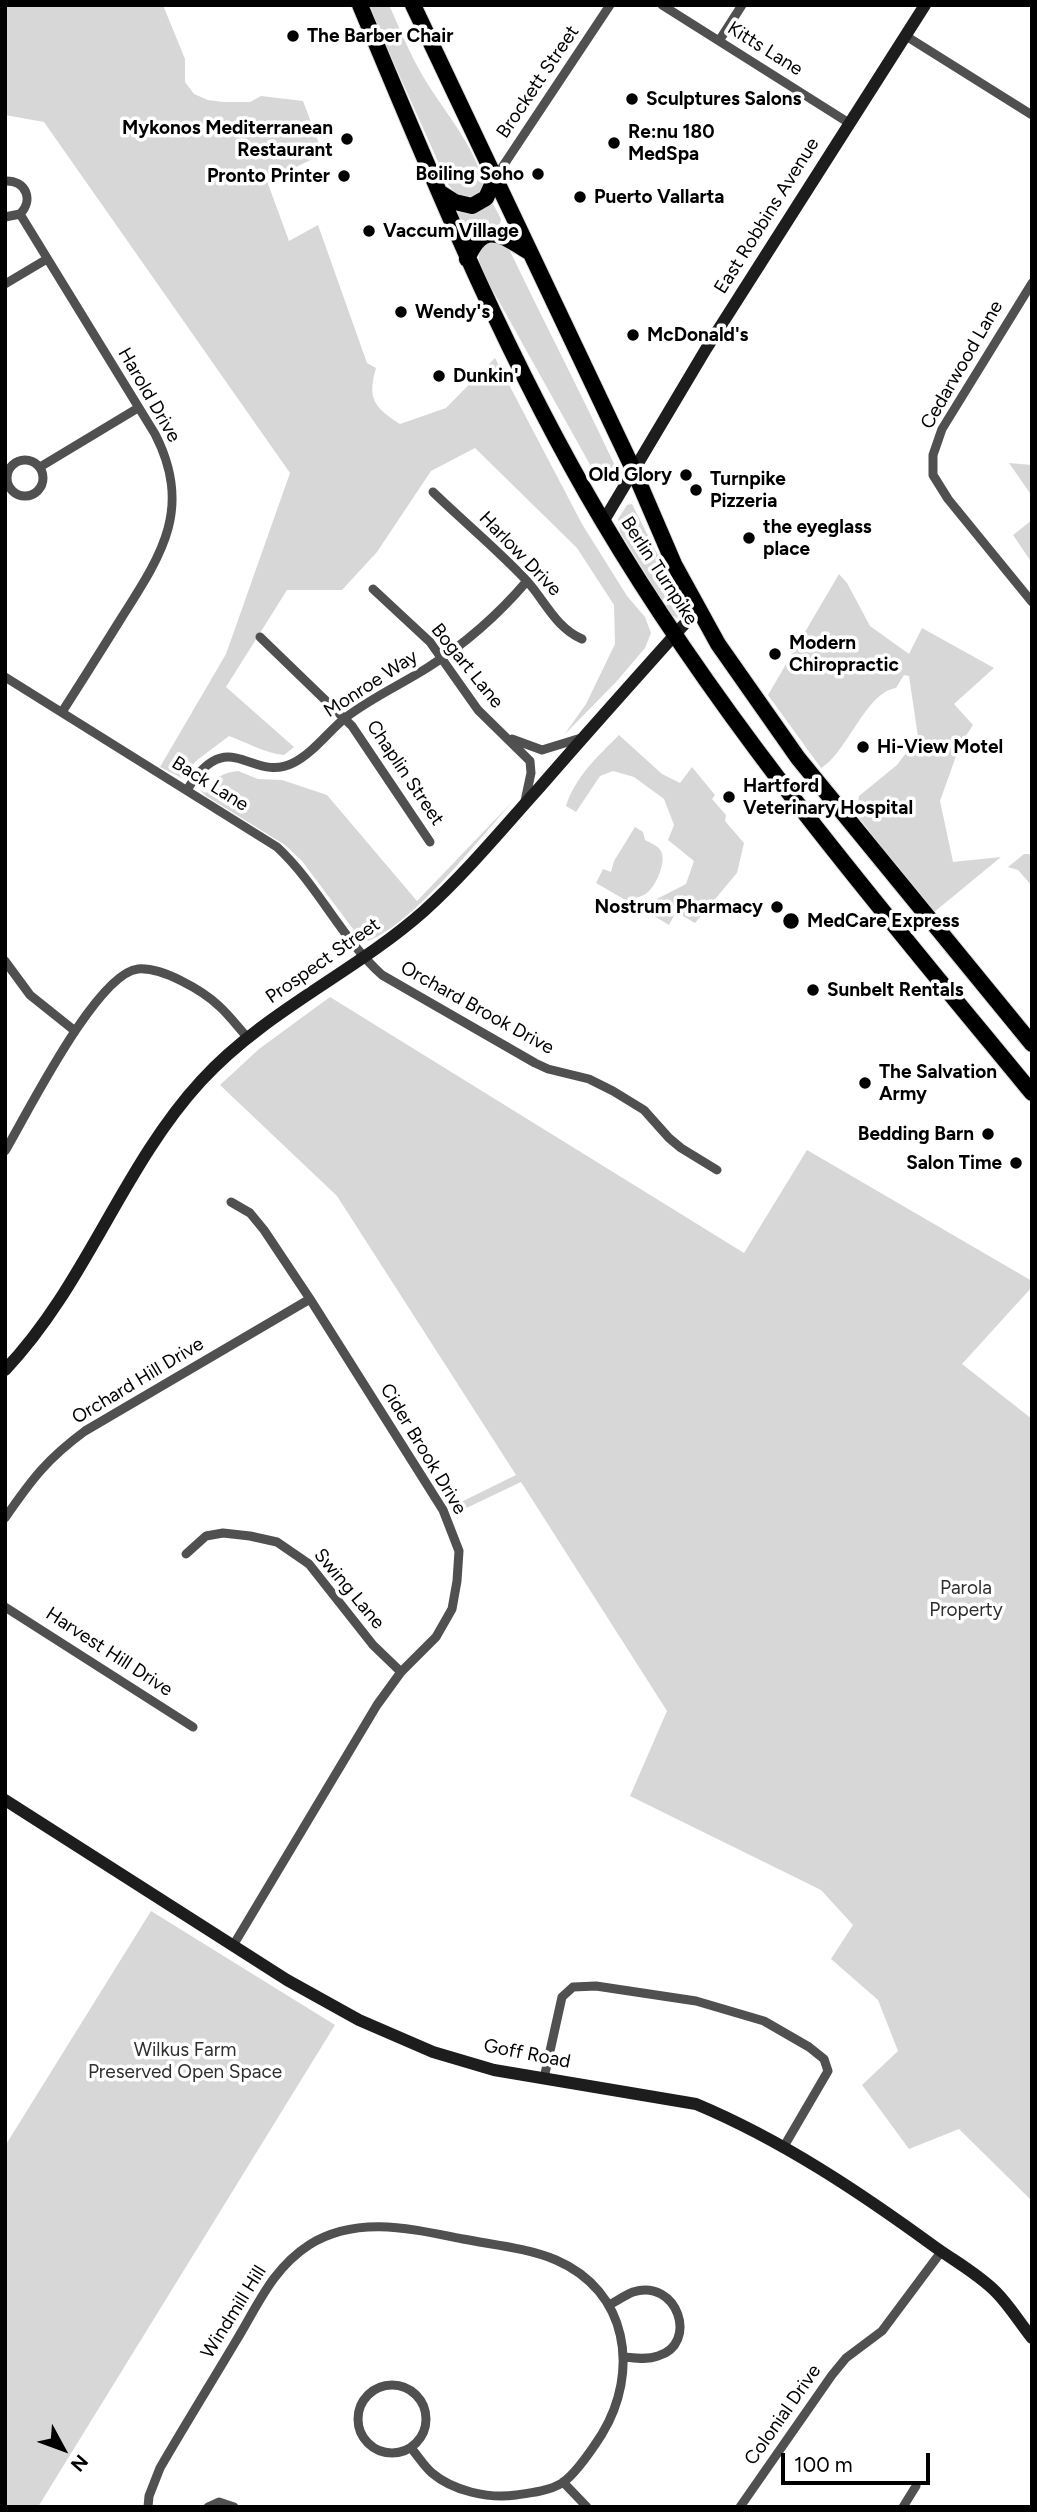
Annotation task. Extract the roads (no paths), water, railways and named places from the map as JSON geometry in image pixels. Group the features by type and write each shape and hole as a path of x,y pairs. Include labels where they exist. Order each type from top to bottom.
{"highway":[{"name":"Berlin Turnpike","path":"360,5 467,259 515,360 603,522 675,635 773,774 1032,1094"},
{"path":"400,5 408,16 424,28"},
{"name":"Berlin Turnpike","path":"413,5 634,471 674,564 698,609 735,669 798,758 1032,1044"},
{"path":"439,192 455,202 472,206 486,198 495,178"},
{"path":"467,259 473,246 488,234 497,233 529,252"},
{"path":"908,942 931,921"}],"main road":[{"name":"East Robbins Avenue","path":"603,522 711,341 925,5"},
{"name":"Prospect Street","path":"5,1370 51,1312 145,1158 177,1110 202,1080 247,1038 364,957 407,925 438,897 698,609"},
{"name":"Goff Road","path":"5,1800 287,1980 359,2020 433,2052 495,2070 696,2104 725,2116 823,2170 981,2278 998,2294 1032,2339"}],"street":[{"name":"Brockett Street","path":"495,178 610,5"},
{"name":"Kitts Lane","path":"662,5 849,123"},
{"path":"719,41 742,5"},
{"path":"906,36 1032,115"},
{"name":"Harold Drive","path":"5,181 18,183 26,191 26,205 20,214 161,446 170,473 173,500 167,539 148,578 62,712"},
{"path":"5,217 20,214"},
{"path":"5,284 47,259"},
{"name":"Cedarwood Lane","path":"1032,283 942,429 933,455 933,475 948,499 1032,602"},
{"path":"40,467 138,408"},
{"path":"28,460 40,467 43,481 36,492 23,496 11,490 6,477 12,464 28,460"},
{"name":"Harlow Drive","path":"433,492 527,581 559,623 574,636 582,639"},
{"name":"Monroe Way","path":"187,790 198,772 221,758 236,757 276,768 292,764 345,718 442,658 486,624 527,581"},
{"name":"Bogart Lane","path":"373,589 430,642 478,710 526,756 531,767 524,804"},
{"name":"Chaplin Street","path":"260,637 358,733 430,842"},
{"name":"Back Lane","path":"5,677 262,837 289,858 364,957"},
{"name":"Bogart Lane","path":"504,735 542,750 584,737"},
{"name":"Orchard Brook Drive","path":"364,957 393,982 535,1063 589,1079 613,1091 644,1110 681,1148 716,1170"},
{"path":"5,961 30,995 75,1031"},
{"path":"5,1151 75,1031 109,985 136,969 161,971 218,1004 247,1038"},
{"name":"Cider Brook Drive","path":"231,1202 250,1213 264,1230 310,1299 443,1510 459,1551 452,1609 436,1637 401,1672 377,1706 234,1944"},
{"name":"Orchard Hill Drive","path":"5,1518 32,1478 57,1452 85,1431 310,1299"},
{"name":"Swing Lane","path":"186,1554 205,1536 223,1533 277,1542 309,1564 373,1645 401,1672"},
{"name":"Harvest Hill Drive","path":"5,1607 193,1727"},
{"path":"544,2078 562,1997 573,1987 596,1986 695,2001 733,2011 764,2021 809,2047 824,2059 828,2071 783,2148"},
{"name":"Windmill Hill","path":"148,2507 160,2468 272,2277 310,2245 332,2234 352,2228 385,2226 529,2252 555,2260 579,2273 609,2305 619,2329 625,2357 611,2419 593,2449 563,2482"},
{"name":"Colonial Drive","path":"740,2507 832,2375 846,2358 882,2331 941,2252"},
{"path":"609,2305 634,2292 644,2291 669,2298 680,2315 680,2329 668,2351 650,2358 625,2357"},
{"path":"387,2384 403,2386 416,2394 425,2407 427,2422 422,2437 411,2448 397,2454 381,2452 368,2444 359,2431 357,2416 362,2401 373,2390 387,2384"},
{"path":"411,2448 432,2473 448,2483 483,2495 502,2497 521,2494 543,2490 563,2482 587,2507"},
{"path":"903,2507 916,2486"},
{"path":"208,2507 219,2502 234,2507"}],"place":[{"name":"The Barber Chair","path":"293,36"},
{"name":"Sculptures Salons","path":"632,99"},
{"name":"Mykonos Mediterranean Restaurant","path":"347,139"},
{"name":"Re:nu 180 MedSpa","path":"614,143"},
{"name":"Boiling Soho","path":"538,174"},
{"name":"Pronto Printer","path":"344,176"},
{"name":"Puerto Vallarta","path":"580,197"},
{"name":"Vaccum Village","path":"369,231"},
{"name":"Wendy's","path":"401,312"},
{"name":"McDonald's","path":"633,335"},
{"name":"Dunkin'","path":"439,376"},
{"name":"Old Glory","path":"686,475"},
{"name":"Turnpike Pizzeria","path":"696,490"},
{"name":"the eyeglass place","path":"749,538"},
{"name":"Modern Chiropractic","path":"775,654"},
{"name":"Hi-View Motel","path":"863,747"},
{"name":"Hartford Veterinary Hospital","path":"729,797"},
{"name":"Nostrum Pharmacy","path":"777,907"},
{"name":"MedCare Express","path":"791,921"},
{"name":"Sunbelt Rentals","path":"813,990"},
{"name":"The Salvation Army","path":"865,1083"},
{"name":"Bedding Barn","path":"988,1134"},
{"name":"Salon Time","path":"1016,1163"}],"park label":[{"name":"Parola Property","path":"966,1599"},
{"name":"Wilkus Farm Preserved Open Space","path":"185,2061"}]}
